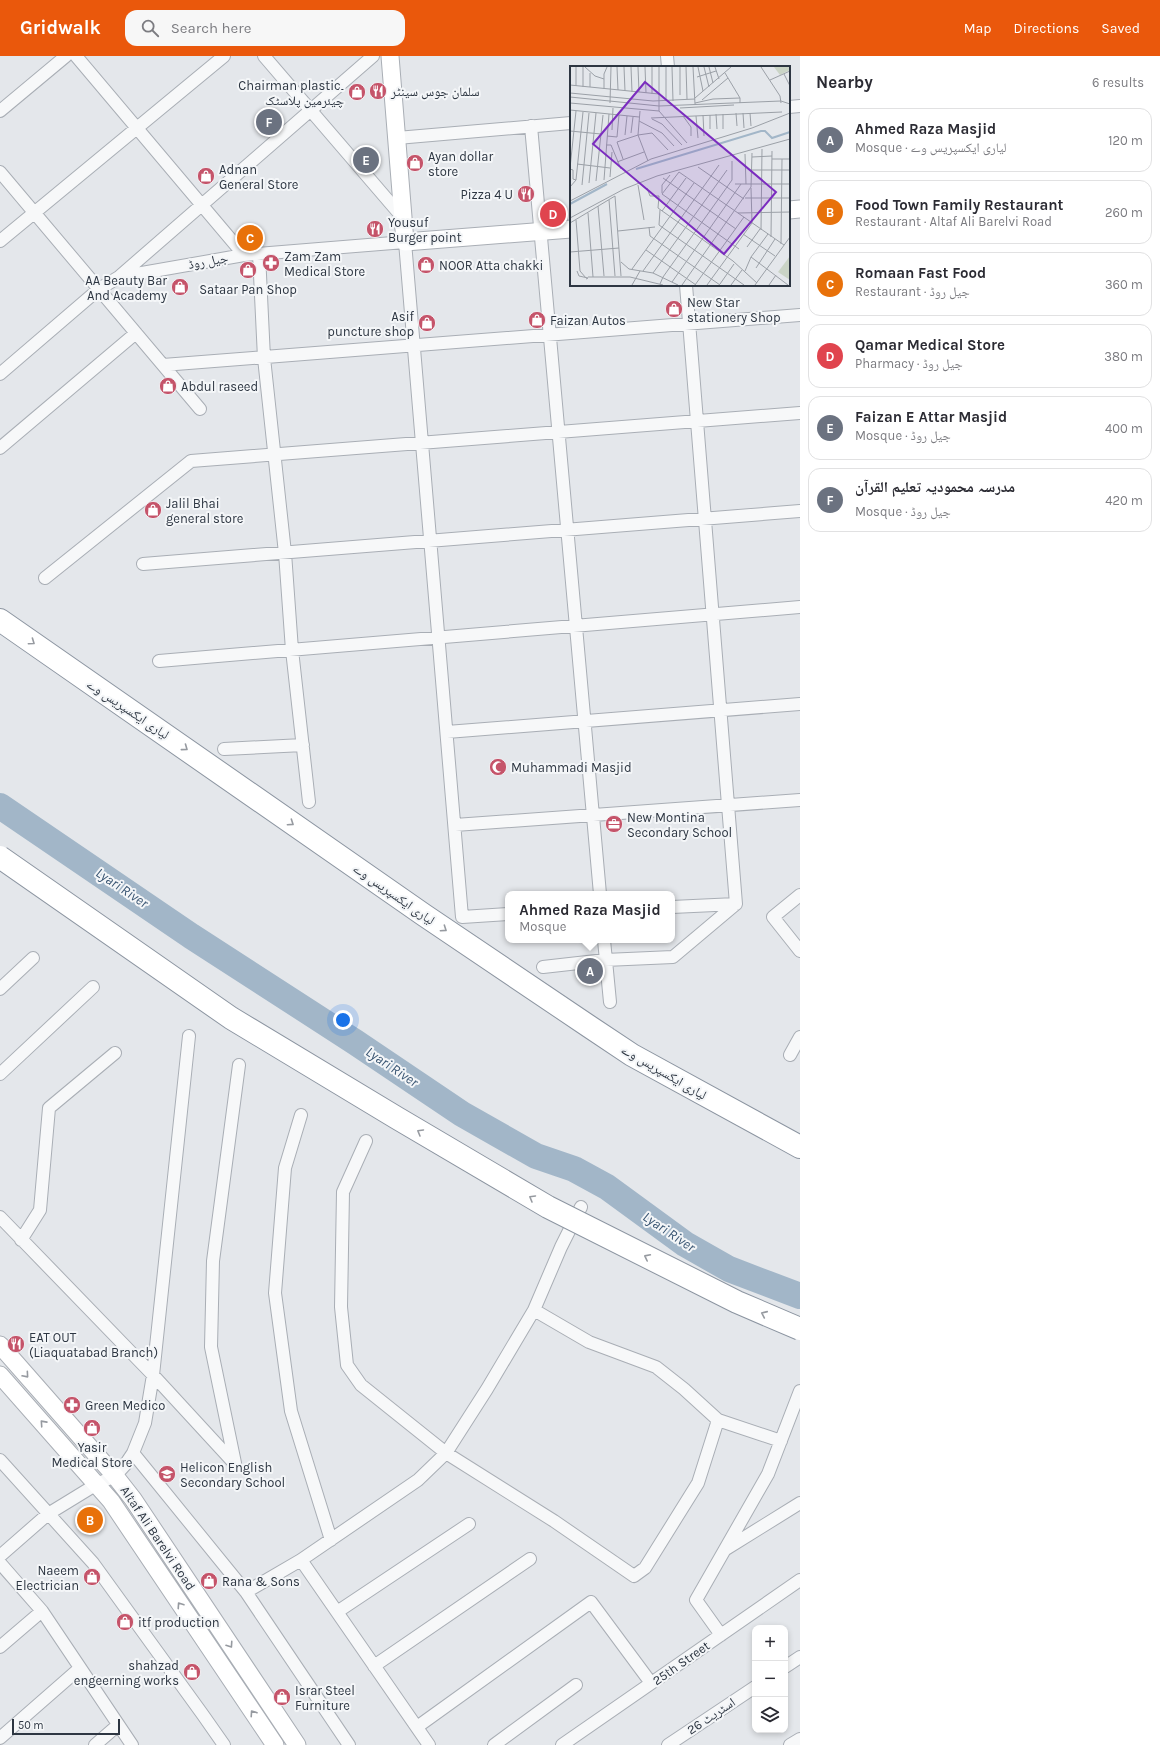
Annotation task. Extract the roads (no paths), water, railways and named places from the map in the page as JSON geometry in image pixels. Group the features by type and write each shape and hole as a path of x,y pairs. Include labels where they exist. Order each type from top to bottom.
{"highway":[{"name":"لیاری ایکسپریس وے","path":"0,620 424,915 590,1027 638,1058 800,1147"},
{"path":"0,857 231,1018 548,1207 736,1302 800,1329"}],"main road":[{"path":"390,56 406,242"},
{"path":"790,210 800,209"},
{"name":"جیل روڈ","path":"406,242 570,229"},
{"name":"Altaf Ali Barelvi Road","path":"0,1345 115,1476 133,1499 297,1745"},
{"name":"Altaf Ali Barelvi Road","path":"0,1375 111,1501 275,1745"}],"street":[{"path":"0,111 66,56"},
{"path":"76,56 244,255"},
{"path":"0,241 224,56"},
{"path":"264,56 404,219"},
{"path":"120,277 373,56"},
{"path":"667,56 668,66"},
{"path":"790,107 800,106"},
{"path":"397,138 570,123"},
{"path":"531,126 600,891"},
{"path":"0,172 200,409"},
{"path":"406,242 462,917 505,914"},
{"name":"جیل روڈ","path":"0,374 99,289 120,277 244,255 406,242"},
{"path":"259,254 264,358 285,552 292,650 309,802"},
{"path":"686,286 736,904"},
{"path":"163,365 800,316"},
{"path":"0,448 136,333"},
{"path":"46,578 190,461 800,414"},
{"path":"143,564 800,511"},
{"path":"159,661 800,607"},
{"path":"447,732 800,704"},
{"path":"224,749 303,745"},
{"path":"455,825 800,800"},
{"path":"800,895 773,917 800,951"},
{"path":"675,907 736,904"},
{"path":"543,967 606,960 673,957 736,904"},
{"path":"604,943 610,1002"},
{"path":"0,989 33,958"},
{"path":"0,1074 93,987"},
{"path":"0,1556 48,1514 97,1484 115,1476 133,1453 145,1423 153,1375 189,1036"},
{"path":"790,1055 800,1037"},
{"path":"21,1240 40,1210 49,1108 115,1054"},
{"path":"0,1217 153,1375 235,1463 211,1347 213,1261 239,1065"},
{"path":"301,1115 285,1168 275,1293 291,1411 331,1540"},
{"path":"366,1141 343,1192 341,1307 346,1365 361,1385 446,1453 554,1521 634,1576 645,1568 698,1483 718,1420"},
{"path":"246,1592 301,1560 418,1480 446,1453 487,1389 534,1310 560,1247 581,1207"},
{"path":"534,1310 589,1342 656,1367 684,1389 718,1420 781,1441"},
{"path":"721,1635 696,1600 768,1474 800,1391"},
{"path":"133,1453 246,1592 349,1745"},
{"path":"2,1465 93,1563 224,1745"},
{"path":"725,1550 800,1503"},
{"path":"337,1612 469,1524"},
{"path":"374,1666 530,1559"},
{"path":"301,1560 429,1745"},
{"path":"0,1563 42,1611 132,1745"},
{"name":"25th Street","path":"562,1745 800,1580"},
{"path":"417,1727 591,1602 651,1683"},
{"path":"0,1648 42,1611"},
{"path":"788,1665 800,1657"},
{"path":"0,1738 80,1668"},
{"path":"494,1745 576,1685"},
{"name":"اسٹریٹ 26","path":"670,1744 752,1689"},
{"path":"95,1745 118,1725"},
{"path":"790,1745 800,1739"}],"waterway":[{"name":"Lyari River","path":"0,806 191,936 355,1042 462,1114 536,1156 574,1169 607,1187 685,1244 729,1269 800,1296"}],"place":[{"name":"سلمان جوس سینٹر","path":"378,91"},
{"name":"Chairman plastic۔ چیئرمین پلاسٹک","path":"357,92"},
{"name":"مدرسہ محمودیہ تعلیم القرآن","path":"269,122"},
{"name":"Faizan E Attar Masjid","path":"366,160"},
{"name":"Ayan dollar store","path":"415,163"},
{"name":"Adnan General Store","path":"206,176"},
{"name":"Pizza 4 U","path":"526,194"},
{"name":"Qamar Medical Store","path":"553,214"},
{"name":"Yousuf Burger point","path":"375,229"},
{"name":"Romaan Fast Food","path":"250,238"},
{"name":"Zam Zam Medical Store","path":"271,263"},
{"name":"NOOR Atta chakki","path":"426,265"},
{"name":"Sataar Pan Shop","path":"248,270"},
{"name":"AA Beauty Bar And Academy","path":"180,287"},
{"name":"New Star stationery Shop","path":"674,309"},
{"name":"Faizan Autos","path":"537,320"},
{"name":"Asif puncture shop","path":"427,323"},
{"name":"Abdul raseed","path":"168,386"},
{"name":"Jalil Bhai general store","path":"153,510"},
{"name":"Muhammadi Masjid","path":"498,767"},
{"name":"New Montina Secondary School","path":"614,824"},
{"name":"Ahmed Raza Masjid","path":"590,971"},
{"name":"EAT OUT (Liaquatabad Branch)","path":"16,1344"},
{"name":"Green Medico","path":"72,1405"},
{"name":"Yasir Medical Store","path":"92,1428"},
{"name":"Helicon English Secondary School","path":"167,1474"},
{"name":"Food Town Family Restaurant","path":"90,1520"},
{"name":"Naeem Electrician","path":"92,1577"},
{"name":"Rana & Sons","path":"209,1581"},
{"name":"itf production","path":"125,1622"},
{"name":"shahzad engeerning works","path":"192,1672"},
{"name":"Israr Steel Furniture","path":"282,1697"}]}
